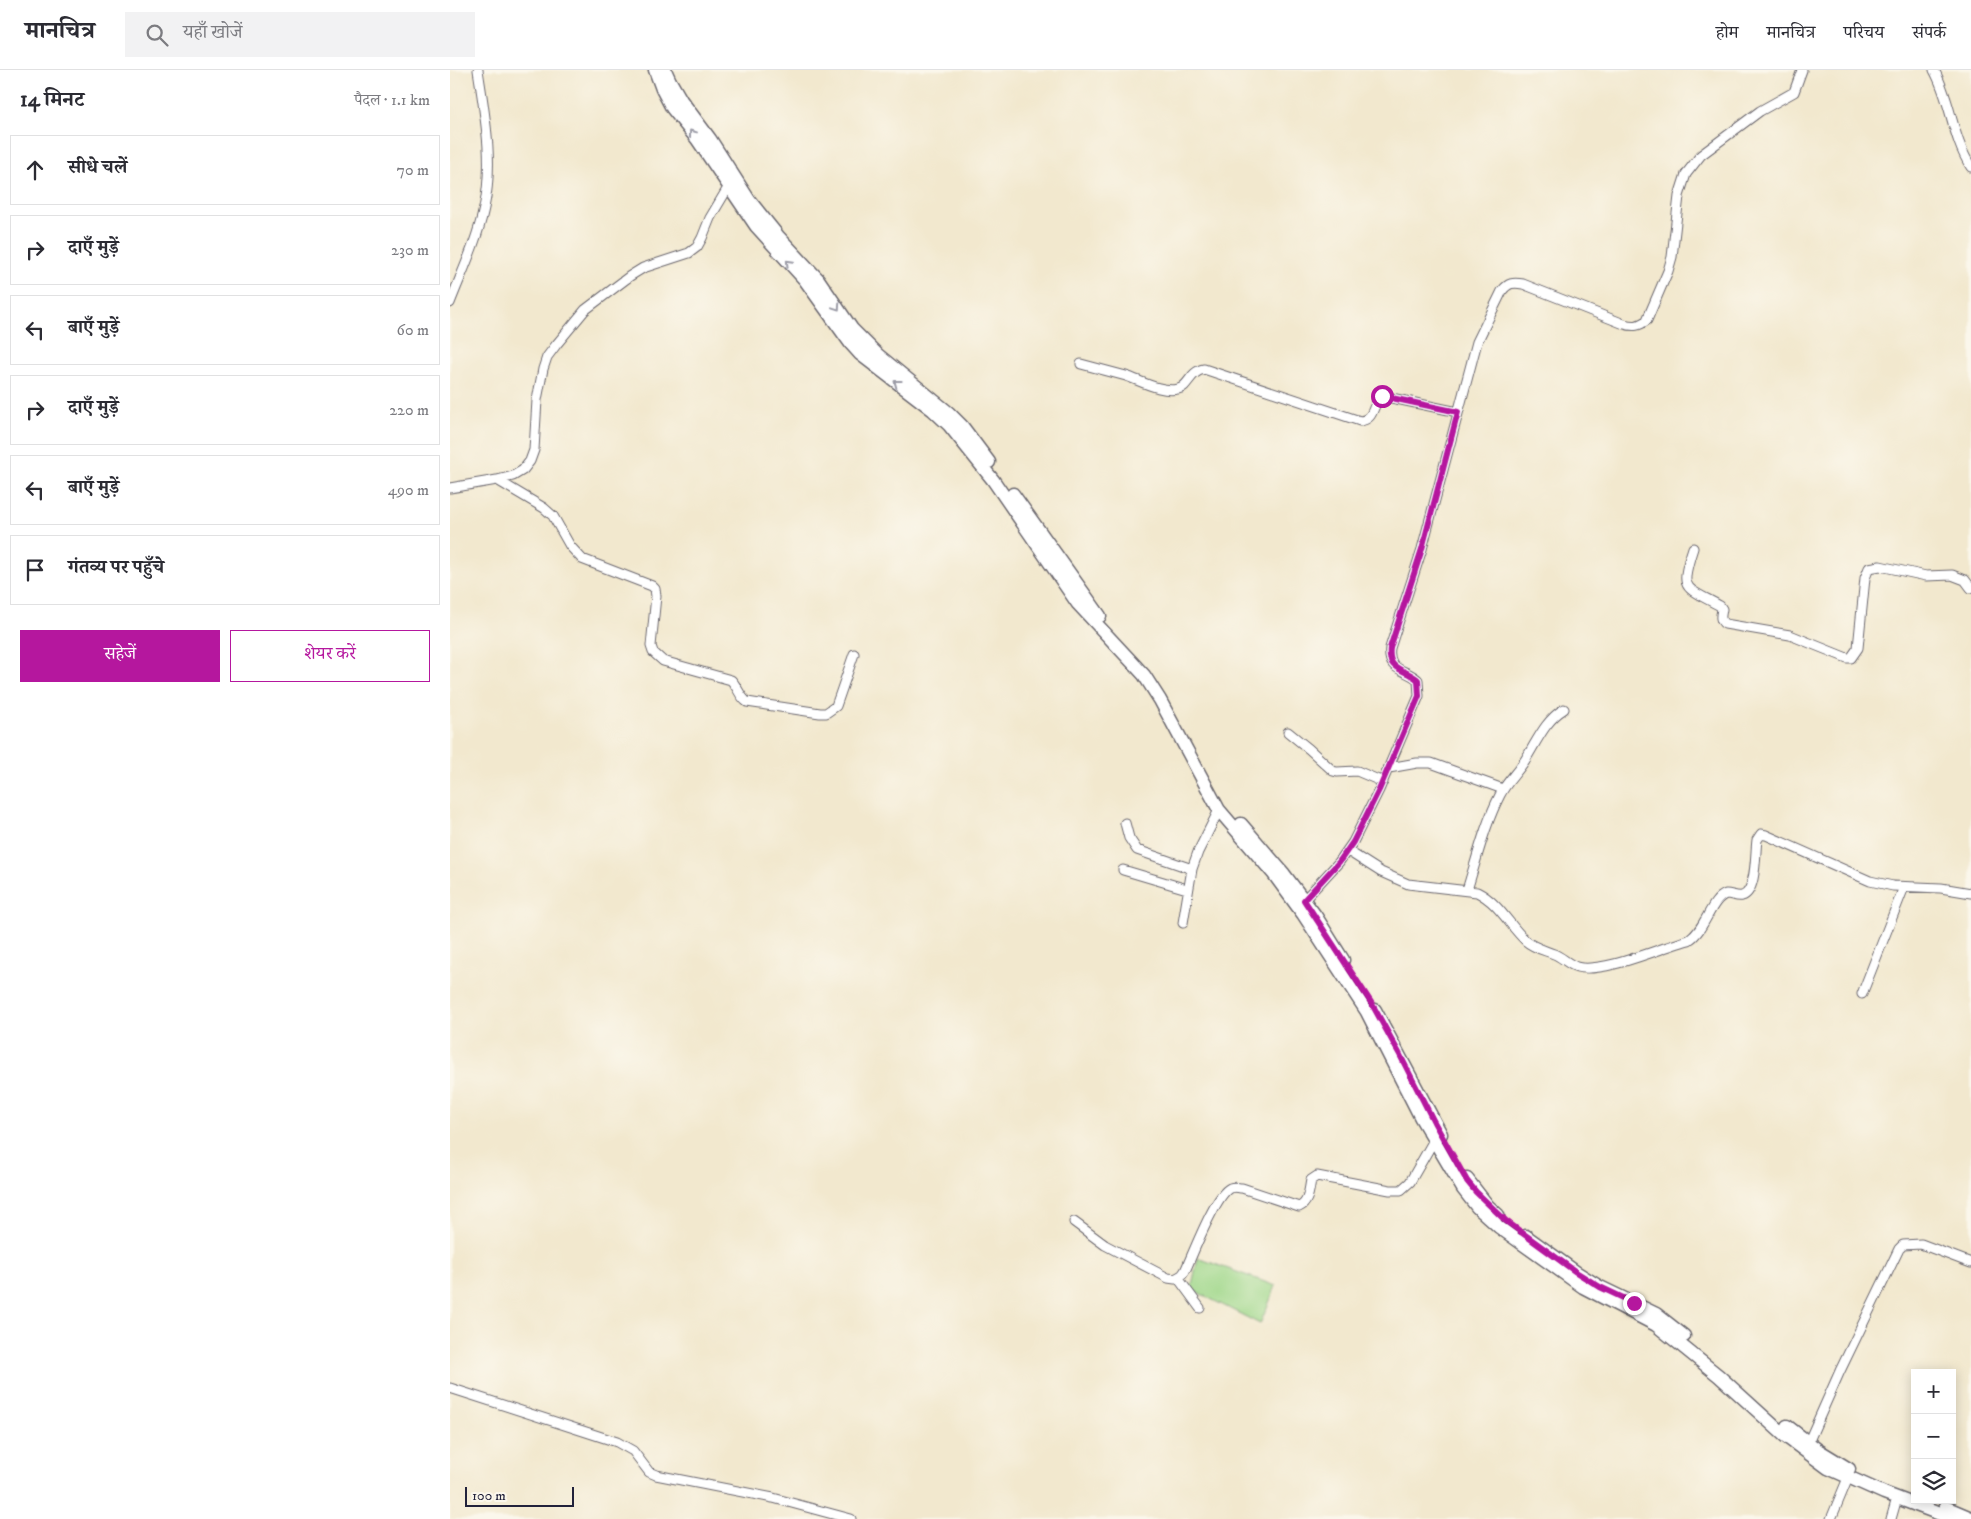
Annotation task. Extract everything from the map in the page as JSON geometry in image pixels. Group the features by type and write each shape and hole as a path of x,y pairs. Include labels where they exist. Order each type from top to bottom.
{"street":[{"path":"450,303 473,245 486,198 488,139 478,70"},
{"path":"655,70 672,108 697,140 768,241 813,289 851,344 868,361 933,410 964,442 993,480 1078,604 1144,675 1160,700 1219,810 1273,873 1303,914 1358,997 1434,1140 1470,1199 1499,1227 1594,1294 1656,1325 1719,1376 1785,1436 1828,1468 1897,1498 1953,1519"},
{"path":"665,70 681,100 710,139 749,200 778,236 818,279 852,329 878,355 939,403 962,426 1094,610 1150,672 1220,797 1304,900 1372,1004 1467,1181 1488,1206 1576,1272 1600,1287 1656,1314 1808,1443 1854,1472 1911,1494"},
{"path":"1304,900 1348,851 1383,782 1419,696 1418,680 1393,665 1390,648 1422,549 1477,342 1502,291 1507,285 1514,283 1523,284 1633,326 1641,325 1647,320 1668,271 1672,257 1679,196 1686,174 1702,155 1760,111 1794,92 1802,70"},
{"path":"1934,70 1945,96 1963,153 1971,168"},
{"path":"450,488 497,480 523,470 530,461 534,450 537,400 543,369 548,357 568,328 596,300 636,272 643,268 690,254 702,238 710,218 729,186"},
{"path":"1081,364 1176,390 1183,388 1198,370 1204,369 1360,421 1367,420 1372,416 1376,400 1382,396 1458,412"},
{"path":"497,480 544,508 553,516 570,546 582,559 647,583 655,589 651,646 653,652 663,661 731,680 746,702 826,713 836,706 854,654"},
{"path":"1693,548 1686,569 1685,581 1692,592 1720,606 1722,609 1720,618 1722,622 1790,635 1847,658 1851,658 1856,654 1858,648 1865,578 1869,568 1880,566 1926,576 1952,575 1965,580 1971,588"},
{"path":"1468,890 1485,833 1504,789 1550,720 1564,709"},
{"path":"1288,732 1309,748 1332,771 1356,771 1383,782"},
{"path":"1389,768 1417,763 1431,763 1504,789"},
{"path":"1182,924 1192,869 1198,852 1219,810"},
{"path":"1125,823 1129,838 1137,850 1192,869"},
{"path":"1348,851 1381,872 1408,884 1468,890 1488,897 1527,942 1554,954 1576,967 1588,968 1630,959 1696,936 1722,895 1740,896 1748,891 1755,870 1756,840 1761,834 1870,882 1904,888 1941,888 1971,893"},
{"path":"1123,870 1187,889"},
{"path":"1862,994 1904,888"},
{"path":"1074,1222 1092,1236 1123,1254 1168,1278 1178,1278 1185,1271 1218,1201 1229,1188 1242,1188 1299,1206 1304,1205 1311,1180 1317,1176 1390,1190 1402,1190 1410,1182 1434,1140"},
{"path":"1808,1443 1840,1370 1868,1316 1899,1249 1903,1245 1921,1244 1971,1263"},
{"path":"1178,1278 1200,1308"},
{"path":"450,1388 617,1442 633,1451 649,1472 656,1475 757,1494 852,1519"},
{"path":"1831,1519 1848,1478"},
{"path":"1891,1519 1897,1498"},
{"path":"1936,1504 1971,1518"}],"green space":[{"path":"1198,1258 1276,1286 1260,1324 1191,1289"}],"route":[{"path":"1382,396 1458,412 1422,549 1390,648 1390,661 1393,665 1414,676 1418,680 1420,690 1379,790 1361,828 1348,851 1304,900 1372,1004 1434,1122 1467,1181 1476,1192 1488,1206 1506,1221 1576,1272 1600,1287 1634,1303"}]}
